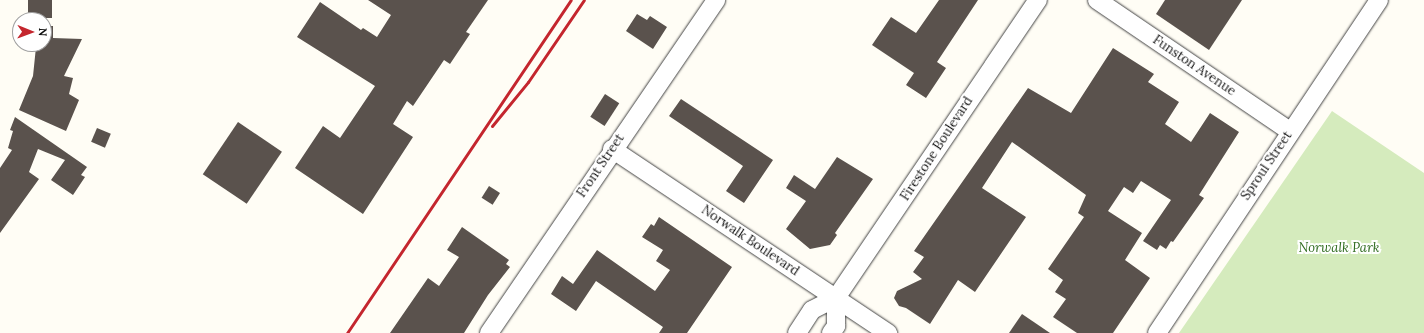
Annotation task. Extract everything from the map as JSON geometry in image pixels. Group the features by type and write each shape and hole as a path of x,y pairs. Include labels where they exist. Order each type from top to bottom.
{"street":[{"name":"Front Street","path":"489,333 612,149 716,0"},
{"name":"Firestone Boulevard","path":"797,333 812,310 836,298 1038,0"},
{"name":"Funston Avenue","path":"1097,0 1290,132"},
{"name":"Sproul Street","path":"1157,333 1379,0"},
{"name":"Norwalk Boulevard","path":"612,149 888,333"},
{"path":"831,333 836,326 836,298"}],"green space":[{"name":"Norwalk Park","path":"1332,111 1424,173 1424,333 1179,333"}],"building":[{"path":"28,0 52,0 52,12 28,12"},
{"path":"368,0 488,0 466,32 470,34 450,64 444,60 413,106 407,101 393,124 413,137 363,214 295,168 323,126 340,138 375,86 297,37 320,2 361,30 363,28 377,37 391,15"},
{"path":"939,0 978,0 937,62 946,68 926,98 906,85 914,73 872,45 891,17 916,33"},
{"path":"1165,0 1242,0 1209,50 1156,14"},
{"path":"637,14 647,20 650,16 667,27 653,49 626,31"},
{"path":"52,26 53,38 82,39 64,76 73,78 69,94 79,100 66,131 19,110 33,76 35,52 52,52"},
{"path":"1113,48 1154,74 1148,82 1179,102 1165,124 1191,142 1210,113 1239,132 1199,195 1204,198 1173,242 1171,241 1166,249 1160,245 1157,250 1143,241 1171,200 1141,181 1133,193 1124,187 1108,211 1142,233 1125,260 1150,278 1113,333 1077,333 1053,317 1066,299 1055,292 1063,280 1048,269 1084,217 1078,213 1086,195 1012,142 982,188 1026,217 975,292 958,280 930,324 906,308 899,306 894,298 897,291 922,279 913,272 924,257 914,251 1028,88 1071,113"},
{"path":"605,94 619,103 605,126 590,117"},
{"path":"681,99 773,160 744,203 726,191 743,166 669,116"},
{"path":"15,117 87,167 81,175 85,177 73,195 51,180 65,160 38,149 29,172 39,179 0,233 0,168 12,150 8,148 13,131 10,130"},
{"path":"238,122 282,152 247,204 203,174"},
{"path":"97,128 111,134 105,148 91,142"},
{"path":"837,157 873,179 835,233 837,235 830,245 810,249 786,229 806,201 786,188 794,175 815,189"},
{"path":"489,186 500,193 493,205 482,198"},
{"path":"659,217 732,267 687,333 659,333 663,327 596,281 576,311 551,294 562,276 573,284 597,250 655,291 670,270 656,261 663,250 642,237 651,224 654,226"},
{"path":"462,227 509,260 506,264 510,267 488,295 464,333 390,333 428,278 439,286 459,257 447,250"},
{"path":"1022,314 1050,333 1009,333"}],"railway":[{"path":"347,333 571,0"},
{"path":"492,126 528,82 584,0"}]}
